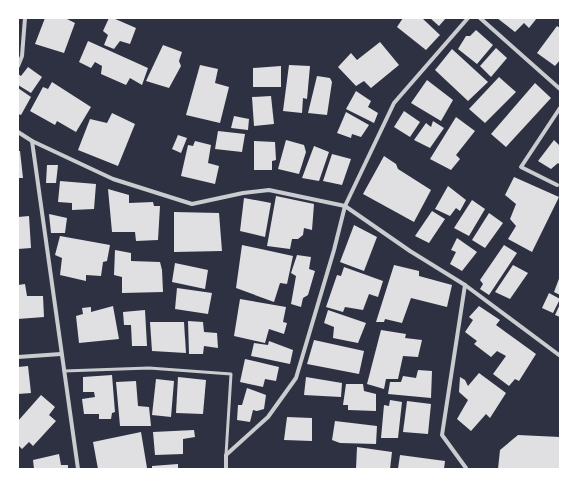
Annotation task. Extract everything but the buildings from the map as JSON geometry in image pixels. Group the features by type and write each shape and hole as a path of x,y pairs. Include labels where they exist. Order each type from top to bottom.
{"street":[{"path":"18,66 22,56 25,18"},
{"path":"226,469 226,454 268,417 296,378 346,206 394,103 468,18"},
{"path":"480,18 560,89"},
{"path":"557,185 521,167 560,108"},
{"path":"18,132 32,141 113,179 192,204 242,193 269,190 346,206 410,251 464,285 559,355"},
{"path":"32,141 63,371 78,469"},
{"path":"464,285 442,435 466,468 465,469"},
{"path":"18,357 61,354"}],"lane":[{"path":"63,371 149,368 230,374 226,454"}]}
